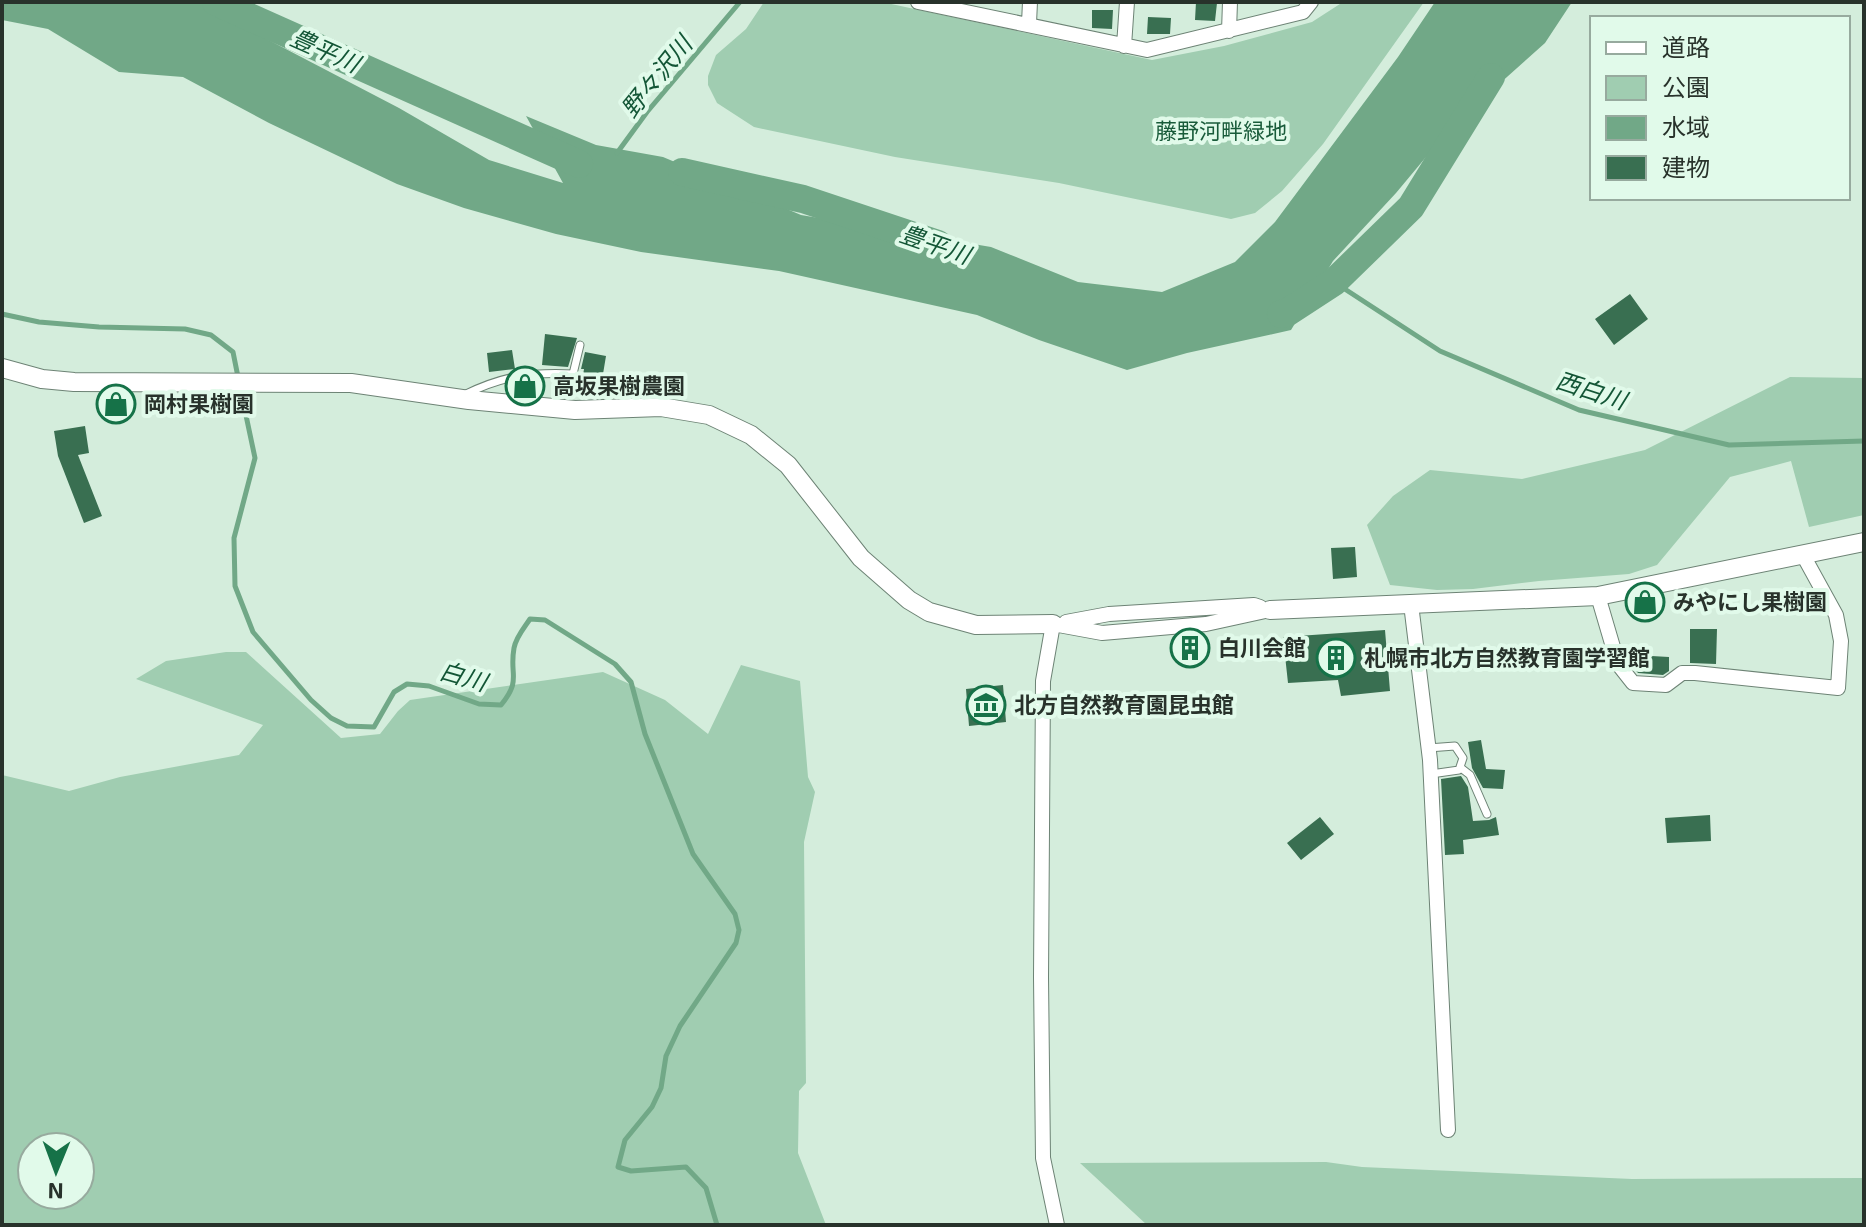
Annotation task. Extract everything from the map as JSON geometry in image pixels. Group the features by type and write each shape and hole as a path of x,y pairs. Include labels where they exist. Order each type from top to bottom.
{"street":[{"path":"1029,23 1030,2"},
{"path":"1124,46 1127,2"},
{"path":"1229,31 1230,2"},
{"path":"928,3 1147,50 1303,12 1311,2"},
{"path":"2,368 42,379 74,382 351,383 575,410 661,407 709,415 751,435 788,465 861,558 909,600 929,612 976,625 1053,624 1102,633 1206,624 1270,610 1598,596 1864,542"},
{"path":"1598,596 1618,664 1633,683 1666,685 1682,673 1695,673 1838,688 1841,641 1836,615 1803,555"},
{"path":"1411,604 1431,774 1448,1130"},
{"path":"1053,624 1043,681 1041,977 1043,1158 1057,1225"}],"lane":[{"path":"459,398 491,382 521,375 536,372 573,374 580,345"},
{"path":"1428,748 1455,746 1462,752 1461,768"},
{"path":"1431,774 1461,768"},
{"path":"1461,768 1470,775 1487,814"}],"green space":[{"name":"藤野河畔緑地","path":"764,2 882,2 1152,60 1224,46 1312,22 1343,2 1424,2 1323,144 1282,191 1255,213 1231,219 1059,183 895,157 754,127 717,103 708,85 708,76 716,55 746,29"},
{"path":"1790,377 1864,378 1864,515 1809,527 1791,461 1730,477 1657,565 1629,574 1473,589 1437,590 1390,585 1367,525 1393,496 1430,470 1522,479 1645,450"},
{"path":"246,652 341,738 380,734 410,700 603,672 665,700 708,734 741,665 800,681 808,777 815,792 804,842 806,1083 799,1091 798,1153 826,1225 2,1225 2,775 69,791 120,777 239,755 263,725 136,679 166,661"},
{"path":"1326,1162 1362,1167 1632,1179 1864,1178 1864,1225 1147,1225 1080,1163"}],"water":[{"path":"2,2 220,2 259,35 399,108 489,160 563,183 526,116 596,145 663,157 801,215 991,247 1078,282 1162,292 1235,262 1275,222 1398,57 1435,2 1572,2 1545,43 1451,127 1333,261 1291,330 1127,370 977,315 779,271 641,252 556,234 464,208 397,184 269,123 183,77 119,72 48,29 2,20"}],"building":[{"path":"1196,2 1217,3 1215,21 1195,20"},
{"path":"1092,10 1113,10 1112,29 1092,28"},
{"path":"1148,17 1171,18 1170,34 1147,34"},
{"path":"1630,294 1648,319 1614,345 1595,319"},
{"path":"545,334 577,338 568,367 542,365"},
{"path":"512,350 515,369 489,372 487,353"},
{"path":"585,352 606,356 601,386 582,382"},
{"path":"85,426 89,453 78,455 102,516 84,523 58,456 54,431"},
{"path":"1355,547 1357,577 1333,579 1331,548"},
{"path":"1690,629 1717,629 1716,664 1690,663"},
{"name":"札幌市北方自然教育園学習館","path":"1385,630 1390,691 1341,696 1338,680 1288,683 1283,637"},
{"name":"白川会館","path":"1201,634 1204,660 1178,662 1176,637"},
{"path":"1634,655 1669,657 1669,671 1663,675 1638,673 1633,667"},
{"name":"北方自然教育園昆虫館","path":"1003,685 1006,722 969,726 966,689"},
{"path":"1481,740 1486,769 1505,770 1503,789 1483,788 1472,768 1468,742"},
{"path":"1461,776 1468,787 1473,821 1496,817 1499,835 1463,840 1464,854 1445,855 1441,779"},
{"path":"1710,815 1711,841 1667,843 1665,818"},
{"path":"1320,817 1334,834 1301,860 1287,843"}],"waterway":[{"name":"豊平川","path":"216,2 579,164"},
{"name":"野々沢川","path":"617,153 647,112 740,2"},
{"name":"豊平川","path":"1281,314 1334,282 1411,207 1491,77"},
{"name":"豊平川","path":"682,172 803,199 938,244"},
{"name":"西白川","path":"1334,282 1440,351 1579,410 1729,445 1864,441"},
{"name":"白川","path":"2,314 39,322 185,329 211,335 233,352 238,377"},
{"name":"白川","path":"240,387 255,458 234,538 235,586 253,632 311,700 331,718 347,726 374,727 394,692 407,684 429,686 479,704 501,705 513,683 515,644 530,619 545,620 615,664 631,682 645,734 693,854 735,914 739,930 736,943 680,1026 666,1056 661,1088 652,1107 625,1140 618,1167 631,1171 686,1167 706,1188 717,1225"}],"place":[{"name":"高坂果樹農園","path":"525,386"},
{"name":"岡村果樹園","path":"116,404"},
{"name":"みやにし果樹園","path":"1645,602"},
{"name":"白川会館","path":"1190,648"},
{"name":"札幌市北方自然教育園学習館","path":"1336,658"},
{"name":"北方自然教育園昆虫館","path":"986,705"}]}
